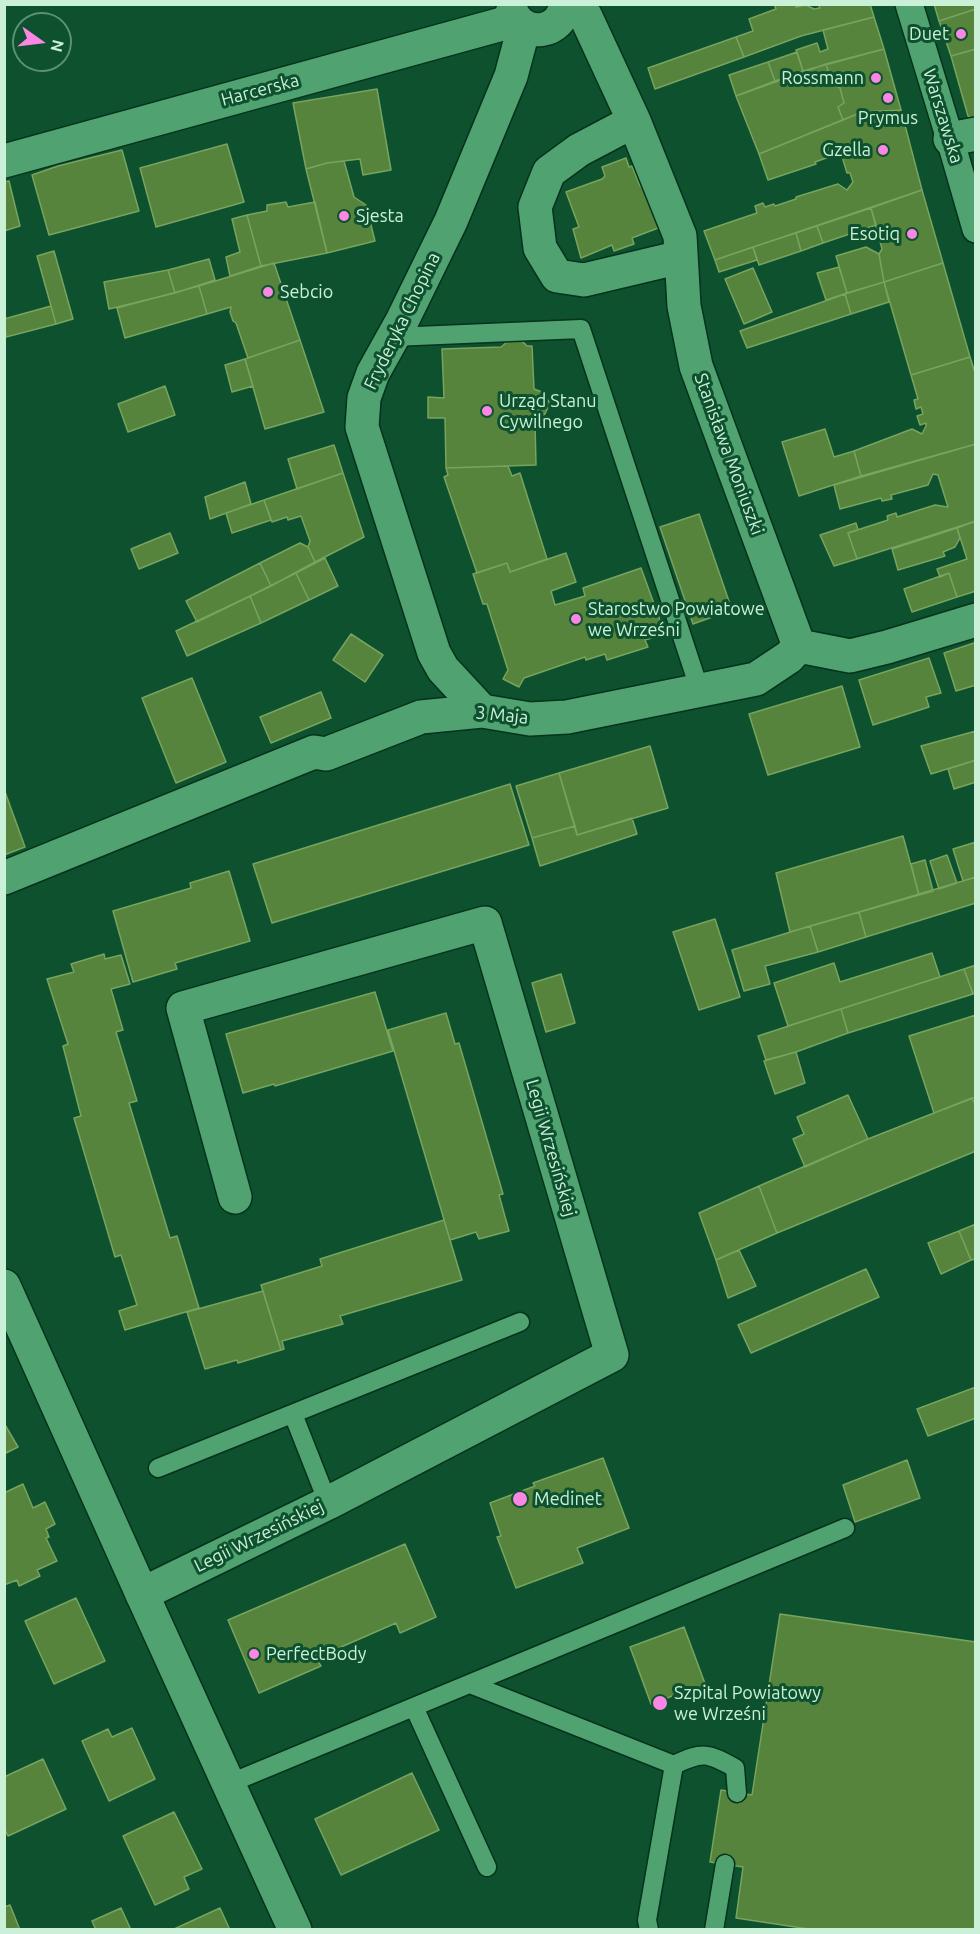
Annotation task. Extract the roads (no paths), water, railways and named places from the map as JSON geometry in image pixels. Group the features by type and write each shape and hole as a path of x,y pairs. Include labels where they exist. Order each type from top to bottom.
{"street":[{"name":"Harcerska","path":"4,161 502,24 516,16 538,31 552,27 562,17 567,4"},
{"name":"Stanisława Moniuszki","path":"567,4 585,15 634,121 680,236 684,306 696,366 799,646"},
{"name":"Warszawska","path":"909,4 963,137 975,229"},
{"name":"Fryderyka Chopina","path":"482,711 443,669 434,653 362,427 364,398 373,373 452,221 511,76 516,16"},
{"path":"634,121 579,150 549,172 535,207 540,248 557,276 584,280 681,257"},
{"path":"799,646 850,656 975,620"},
{"name":"3 Maja","path":"4,878 314,752 326,754 421,717 482,711 530,719 567,717 756,679 789,657 799,646"},
{"name":"Legii Wrzesińskiej","path":"142,1594 328,1503 612,1355 485,923 183,1008 235,1197"},
{"path":"4,1286 295,1929"}],"lane":[{"path":"393,337 581,329 700,691"},
{"path":"158,1468 520,1322"},
{"path":"292,1414 328,1503"},
{"path":"228,1784 845,1528"},
{"path":"470,1684 674,1766"},
{"path":"414,1707 487,1867"},
{"path":"674,1766 694,1755 714,1757 735,1768 737,1793"},
{"path":"649,1929 647,1920 674,1766"},
{"path":"714,1929 725,1864"}],"place":[{"name":"Duet","path":"961,34"},
{"name":"Rossmann","path":"876,78"},
{"name":"Prymus","path":"888,98"},
{"name":"Gzella","path":"883,150"},
{"name":"Sjesta","path":"344,216"},
{"name":"Esotiq","path":"912,234"},
{"name":"Sebcio","path":"268,292"},
{"name":"Urząd Stanu Cywilnego","path":"487,411"},
{"name":"Starostwo Powiatowe we Wrześni","path":"576,619"},
{"name":"Medinet","path":"520,1499"},
{"name":"PerfectBody","path":"254,1654"},
{"name":"Szpital Powiatowy we Wrześni","path":"660,1703"}]}
